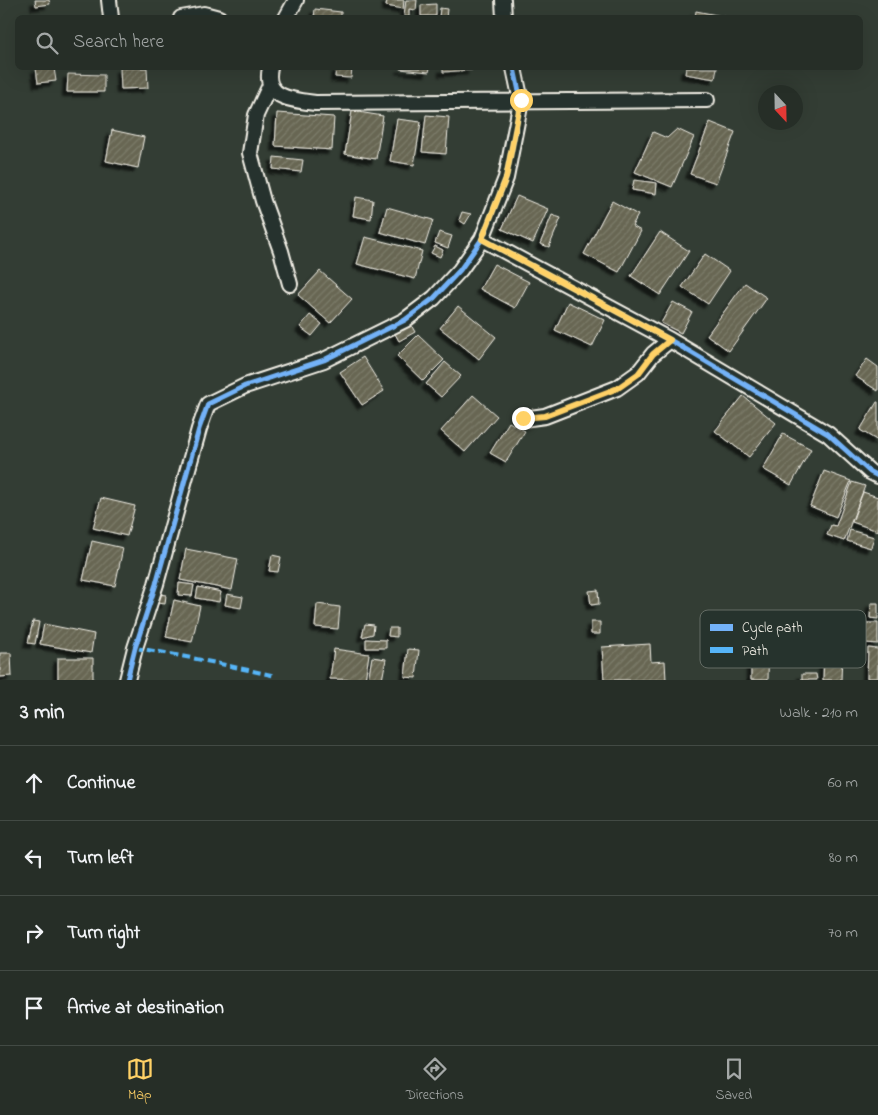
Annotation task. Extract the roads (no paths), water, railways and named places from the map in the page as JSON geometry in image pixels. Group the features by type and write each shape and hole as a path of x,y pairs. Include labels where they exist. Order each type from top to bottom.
{"street":[{"path":"109,0 111,15"},
{"path":"288,15 296,0"},
{"path":"503,0 504,15"},
{"path":"270,70 268,76 270,85 275,92 291,100 315,103 707,100"},
{"path":"127,680 199,429 208,404 246,386 324,360 405,320 441,291 460,270 482,239 506,178 521,100 514,70"},
{"path":"270,85 256,115 250,152 263,201 281,251 290,284"},
{"path":"482,239 670,340 828,434 870,472 878,476"},
{"path":"523,418 545,416 618,388 638,374 653,354 670,340"}]}
